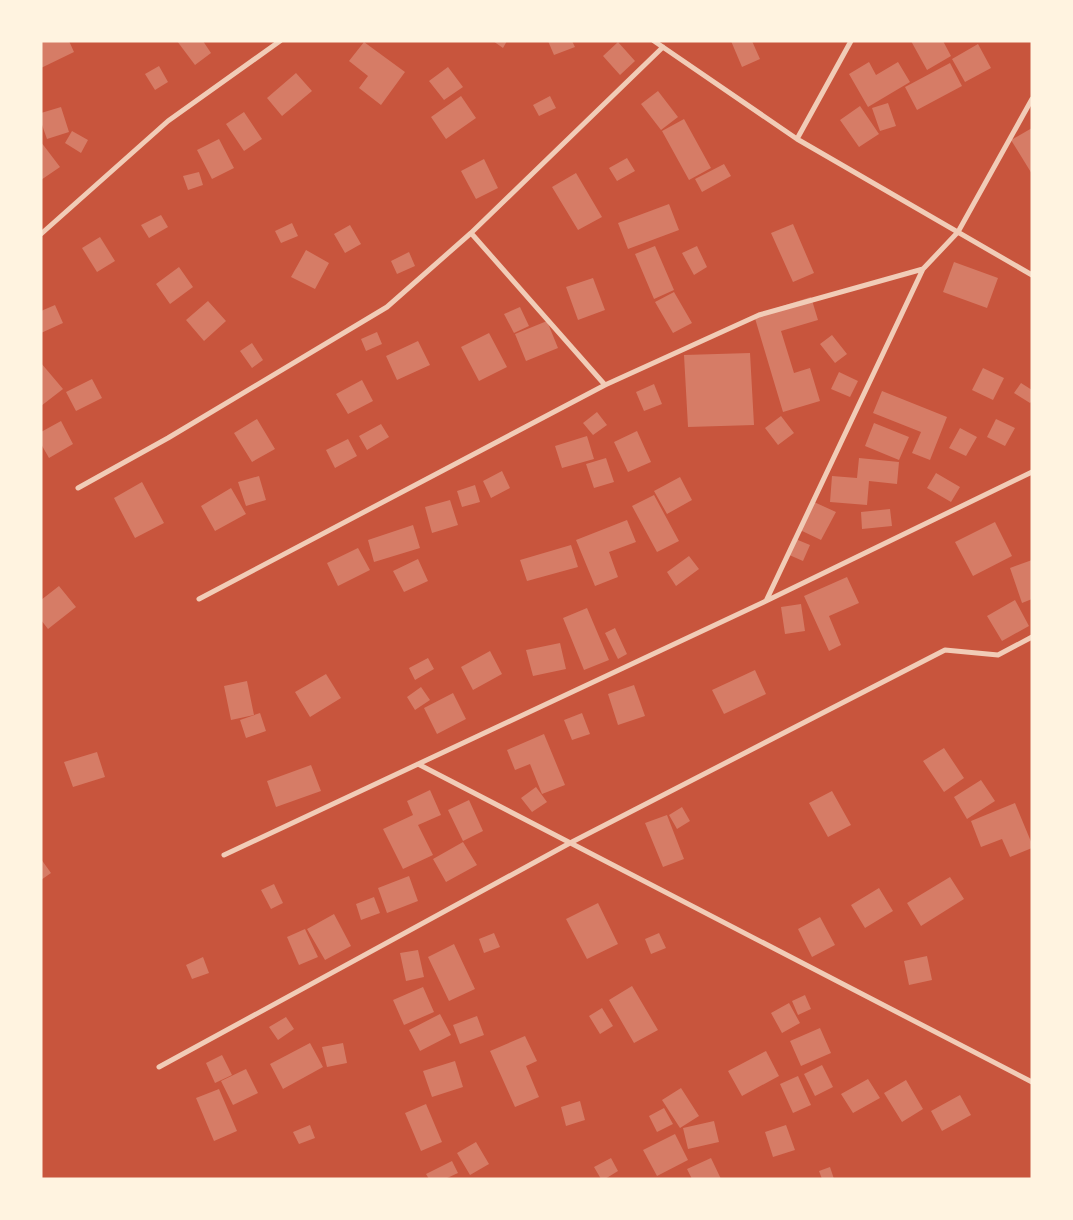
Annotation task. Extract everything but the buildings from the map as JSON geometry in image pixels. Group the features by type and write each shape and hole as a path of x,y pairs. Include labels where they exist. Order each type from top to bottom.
{"street":[{"path":"41,234 168,121 280,41"},
{"path":"654,41 796,138 1032,275"},
{"path":"796,138 851,41"},
{"path":"78,488 168,438 388,307 471,233 663,47"},
{"path":"766,601 923,269 958,232 1032,99"},
{"path":"471,233 605,385"},
{"path":"199,599 605,385 759,315 923,269"},
{"path":"224,854 766,601 1032,472"},
{"path":"158,1067 570,842 945,650 998,655 1032,637"},
{"path":"418,764 1032,1082"}]}
